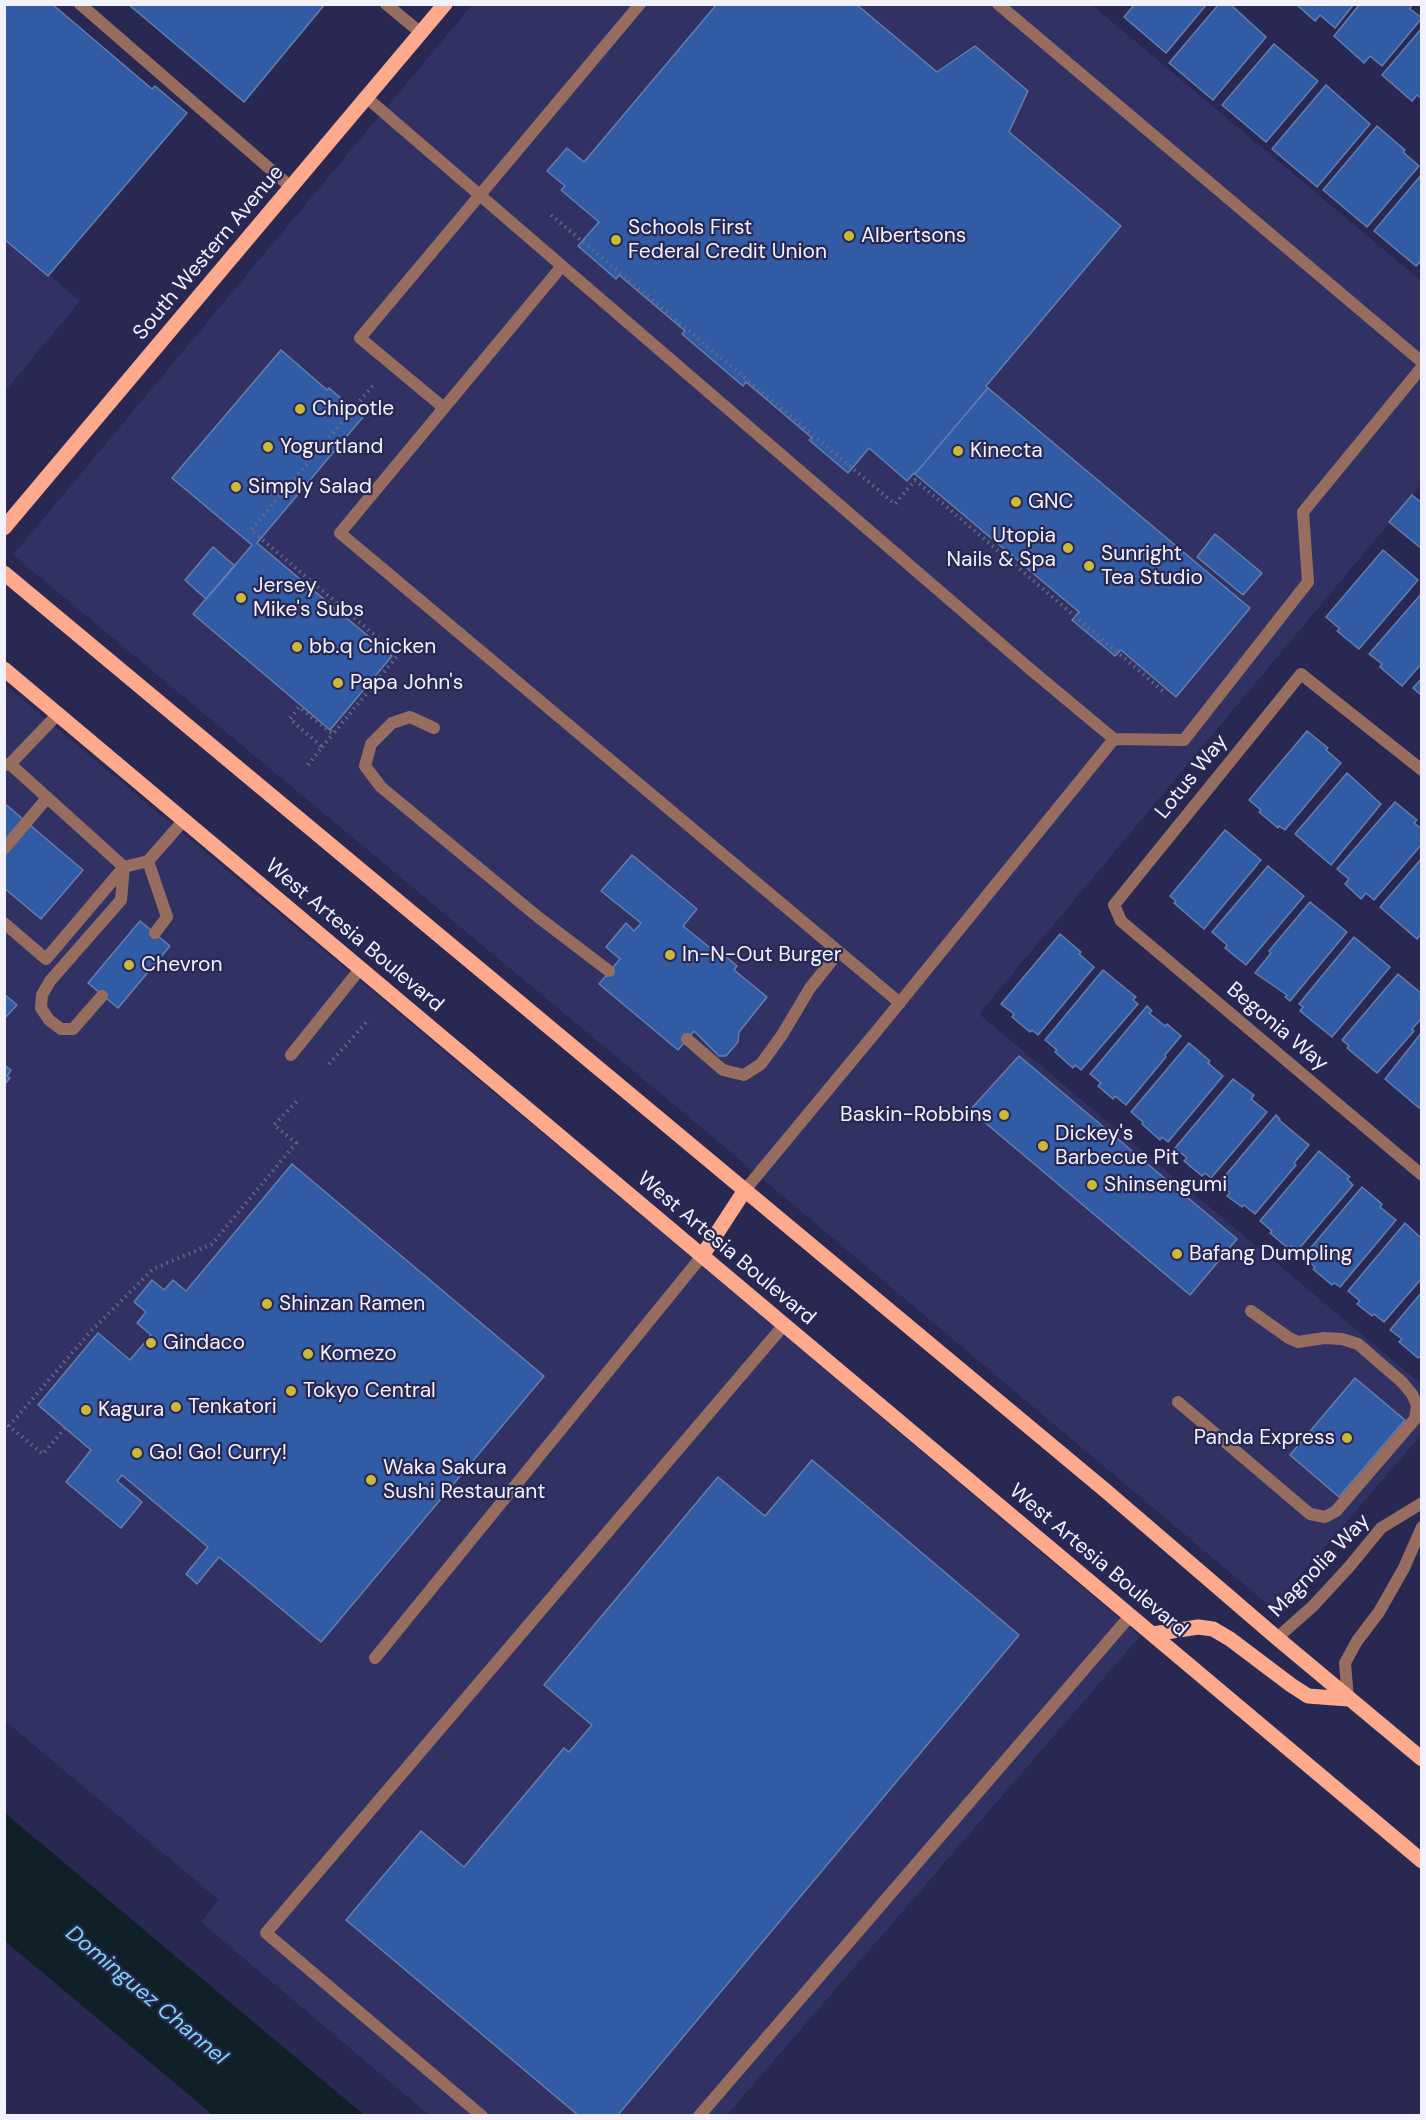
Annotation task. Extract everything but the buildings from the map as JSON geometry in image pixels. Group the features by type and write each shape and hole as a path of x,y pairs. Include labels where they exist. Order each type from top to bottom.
{"main road":[{"name":"South Western Avenue","path":"4,528 445,4"},
{"path":"4,573 1106,1491 1348,1699 1422,1759"},
{"name":"West Artesia Boulevard","path":"4,669 1422,1861"},
{"path":"702,1256 745,1190"},
{"path":"1153,1634 1198,1627 1213,1629 1308,1696 1348,1699"}],"street":[{"path":"80,4 292,188"},
{"path":"386,4 421,33"},
{"path":"444,408 360,338 640,4"},
{"path":"998,4 1422,362"},
{"path":"367,98 1114,739 1184,740 1308,582 1303,512 1422,367"},
{"path":"562,266 340,533 900,1003"},
{"name":"Lotus Way","path":"1114,905 1301,674 1422,770"},
{"path":"58,714 7,765 124,867"},
{"path":"434,728 410,717 392,723 371,744 365,766 381,787 538,917 609,971"},
{"path":"745,1190 1114,739"},
{"path":"4,849 47,798"},
{"path":"4,923 46,959 124,867 148,861 184,820"},
{"path":"148,861 167,917 154,933"},
{"path":"102,996 73,1029 61,1029 49,1020 41,1008 42,995 50,981 121,900 124,867"},
{"name":"Begonia Way","path":"1114,905 1121,921 1422,1175"},
{"path":"687,1039 723,1070 744,1075 761,1064 782,1035 810,988 838,953"},
{"path":"291,1055 360,969"},
{"path":"375,1658 702,1256"},
{"path":"1178,1402 1310,1514 1325,1517 1336,1511 1415,1419 1417,1405 1412,1394 1402,1382 1359,1344 1342,1339 1324,1338 1298,1342 1251,1311"},
{"path":"482,2115 266,1933 784,1325"},
{"name":"Magnolia Way","path":"1277,1638 1313,1606 1381,1528 1422,1503"},
{"path":"1348,1699 1345,1663 1357,1641 1379,1612 1422,1527"},
{"path":"699,2115 1130,1616"}],"path":[{"path":"551,215 895,504 915,480 1164,692"},
{"path":"308,765 398,655 251,530 375,383"},
{"path":"322,747 290,719 299,706 333,734"},
{"path":"329,1064 369,1019"},
{"path":"65,1428 43,1454 9,1426 92,1330 153,1269 212,1244 296,1143 274,1125 297,1100"}],"shaded area":[{"path":"472,5 1092,5 1421,281 1421,485 979,1014 1421,1384 1421,1435 1272,1608 708,1133 13,555"},
{"path":"5,238 80,301 5,391"},
{"path":"4,684 732,1291 1140,1636 727,2115 429,2115 201,1922 219,1900 5,1721"}],"water":[{"name":"Dominguez Channel","path":"4,1813 364,2115 213,2115 5,1941"}],"place":[{"name":"Albertsons","path":"849,236"},
{"name":"Schools First Federal Credit Union","path":"616,240"},
{"name":"Chipotle","path":"300,409"},
{"name":"Yogurtland","path":"268,447"},
{"name":"Kinecta","path":"958,451"},
{"name":"Simply Salad","path":"236,487"},
{"name":"GNC","path":"1016,502"},
{"name":"Utopia Nails & Spa","path":"1068,548"},
{"name":"Sunright Tea Studio","path":"1089,566"},
{"name":"Jersey Mike's Subs","path":"241,598"},
{"name":"bb.q Chicken","path":"297,647"},
{"name":"Papa John's","path":"338,683"},
{"name":"In-N-Out Burger","path":"670,955"},
{"name":"Chevron","path":"129,965"},
{"name":"Baskin-Robbins","path":"1004,1115"},
{"name":"Dickey's Barbecue Pit","path":"1043,1146"},
{"name":"Shinsengumi","path":"1092,1185"},
{"name":"Bafang Dumpling","path":"1177,1254"},
{"name":"Shinzan Ramen","path":"267,1304"},
{"name":"Gindaco","path":"151,1343"},
{"name":"Komezo","path":"308,1354"},
{"name":"Tokyo Central","path":"291,1391"},
{"name":"Tenkatori","path":"176,1407"},
{"name":"Kagura","path":"86,1410"},
{"name":"Panda Express","path":"1347,1438"},
{"name":"Go! Go! Curry!","path":"137,1453"},
{"name":"Waka Sakura Sushi Restaurant","path":"371,1480"}]}
